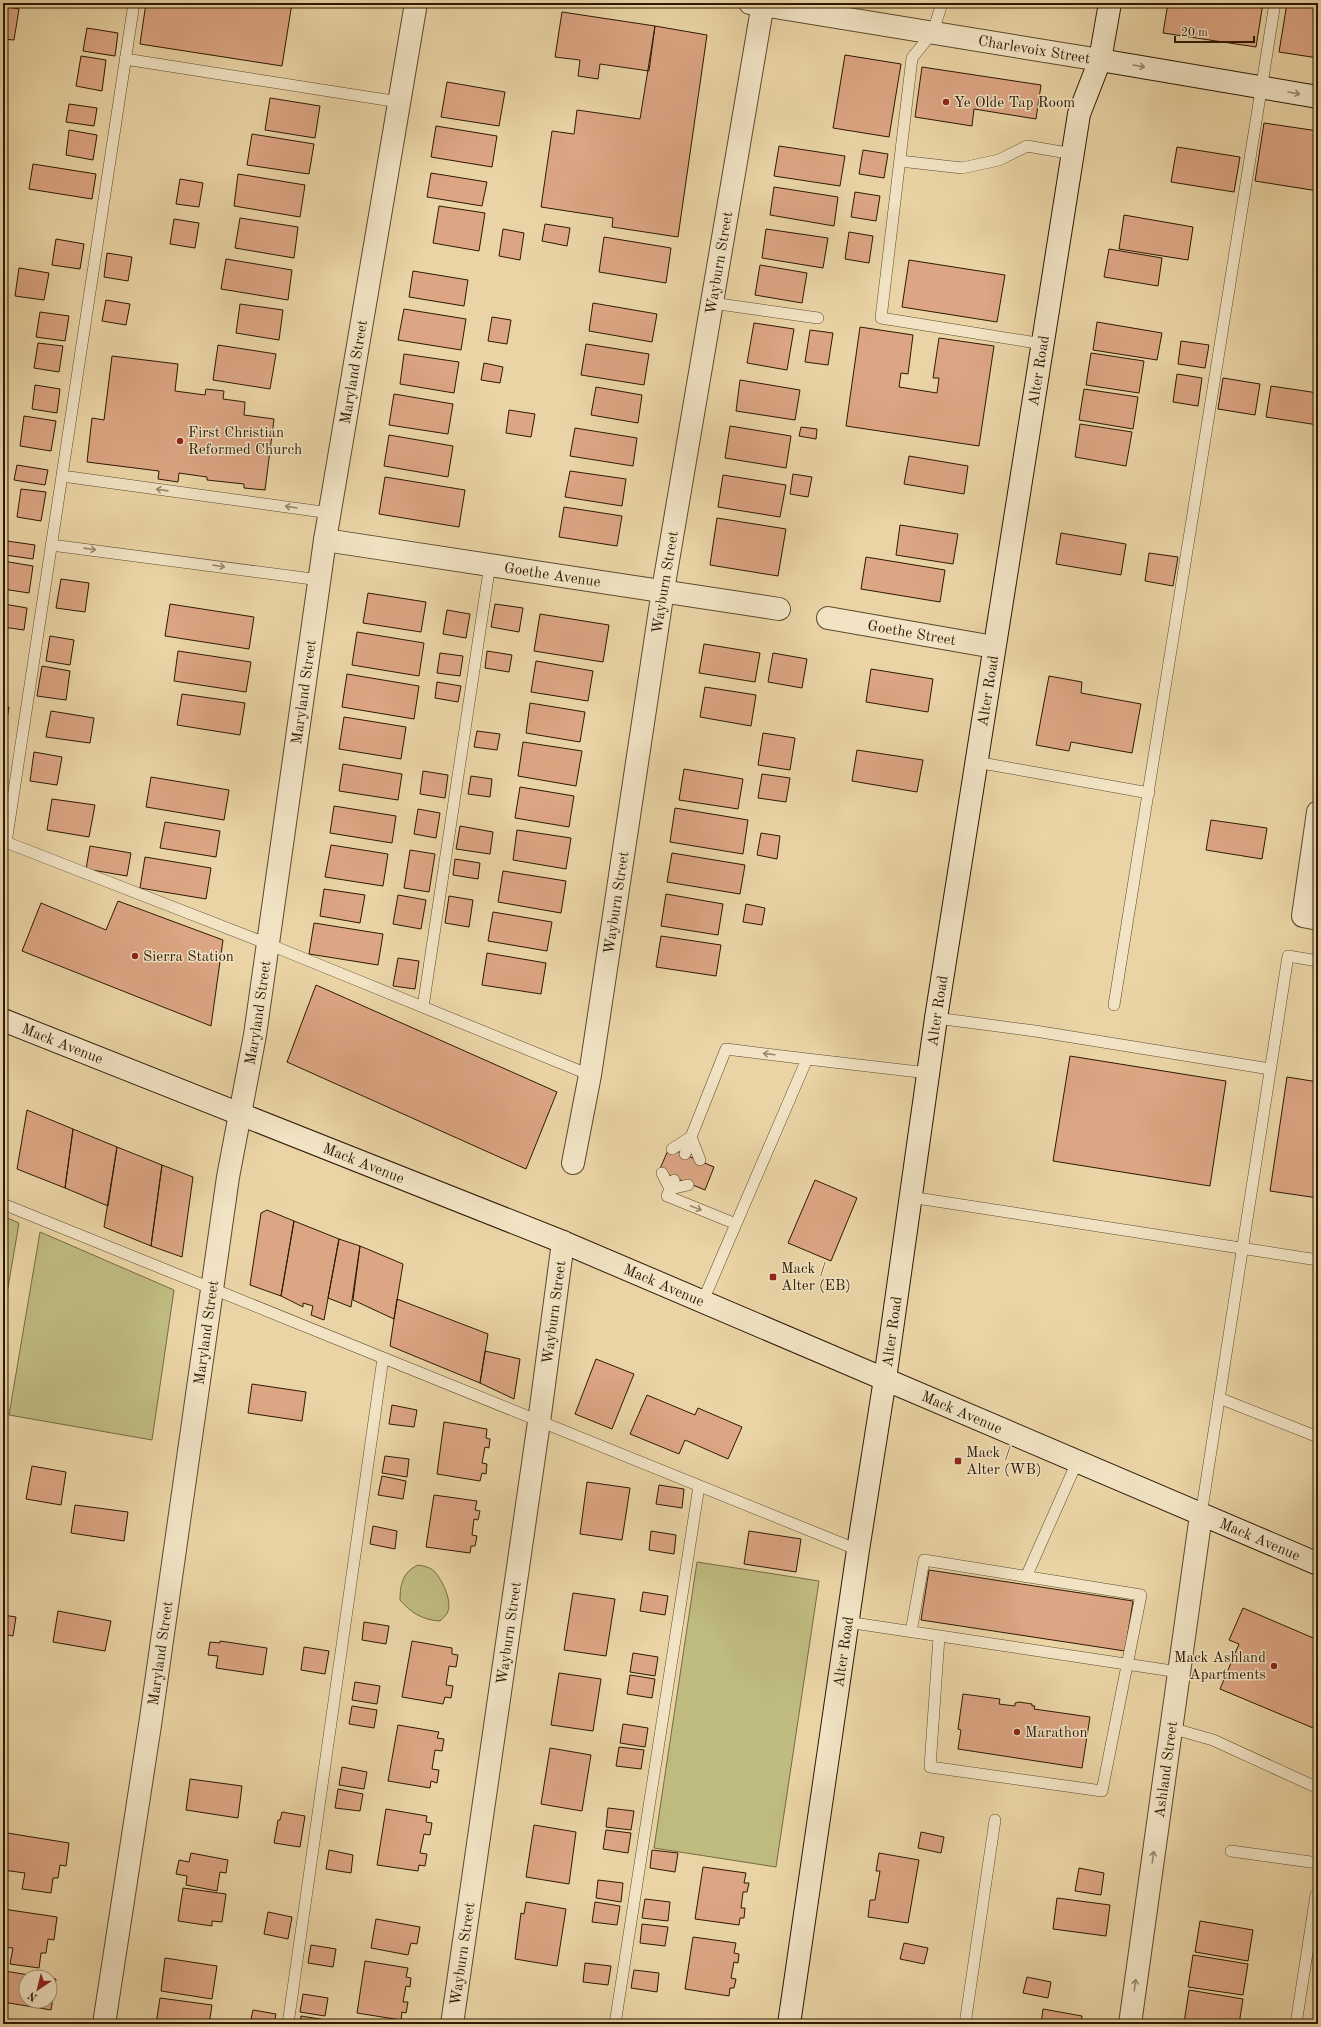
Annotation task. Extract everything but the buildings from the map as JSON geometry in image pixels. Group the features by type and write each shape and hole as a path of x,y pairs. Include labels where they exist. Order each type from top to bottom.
{"street":[{"name":"Maryland Street","path":"104,2024 150,1725 228,1177 254,1035 268,944 325,540 416,3"},
{"name":"Alter Road","path":"789,2024 847,1622 886,1379 936,1018 994,647 1079,114 1100,60 1110,3"},
{"name":"Charlevoix Street","path":"758,4 1318,97"},
{"name":"Wayburn Street","path":"573,1163 590,1075 663,590 712,303 758,4"},
{"name":"Goethe Avenue","path":"325,540 663,590 779,609"},
{"name":"Goethe Street","path":"828,618 994,647"},
{"path":"1310,917 1318,812"},
{"name":"Mack Avenue","path":"3,1020 562,1242 1318,1564"},
{"name":"Wayburn Street","path":"452,2024 539,1422 562,1242"},
{"name":"Ashland Street","path":"1130,2024 1201,1515"}],"lane":[{"path":"134,3 62,476 4,842 268,944 590,1075"},
{"path":"942,3 933,32 912,58 881,318 1043,344"},
{"path":"1114,1005 1150,793 1207,418 1262,87 1274,3"},
{"path":"125,59 399,102"},
{"path":"900,160 962,168 999,160 1027,146 1073,154"},
{"path":"712,303 818,318"},
{"path":"62,476 330,513"},
{"path":"51,545 320,580"},
{"path":"423,1007 490,564"},
{"path":"976,762 1150,793"},
{"path":"1201,1515 1288,956 1318,961"},
{"path":"936,1018 1035,1031 1270,1068"},
{"path":"685,1154 726,1049 928,1073"},
{"path":"702,1302 808,1059"},
{"path":"672,1149 691,1137"},
{"path":"691,1137 700,1160"},
{"path":"662,1173 672,1185"},
{"path":"672,1185 667,1196 736,1224"},
{"path":"672,1185 688,1185"},
{"path":"910,1197 1318,1260"},
{"path":"3,1204 858,1550"},
{"path":"288,2024 382,1358"},
{"path":"1219,1398 1318,1437"},
{"path":"1026,1577 1077,1462"},
{"path":"615,2024 699,1486"},
{"path":"911,1632 924,1560 1141,1596 1102,1791 930,1767 939,1637"},
{"path":"847,1622 1179,1672"},
{"path":"1170,1738 1213,1740 1318,1788"},
{"path":"965,2024 995,1820"},
{"path":"1231,1851 1318,1863"},
{"path":"1296,2024 1316,1895"}],"shaded area":[{"path":"3,1216 19,1223 3,1317"},
{"path":"40,1232 174,1290 152,1440 9,1415"},
{"path":"697,1562 819,1581 776,1867 654,1848"},
{"path":"418,1565 425,1566 433,1570 441,1580 446,1590 449,1606 447,1614 440,1621 428,1619 418,1615 408,1609 400,1600 403,1579 409,1571"}],"place":[{"name":"Ye Olde Tap Room","path":"946,102"},
{"name":"First Christian Reformed Church","path":"180,441"},
{"name":"Sierra Station","path":"135,956"},
{"name":"Mack / Alter (EB)","path":"773,1277"},
{"name":"Mack / Alter (WB)","path":"958,1461"},
{"name":"Mack Ashland Apartments","path":"1274,1666"},
{"name":"Marathon","path":"1017,1732"}]}
